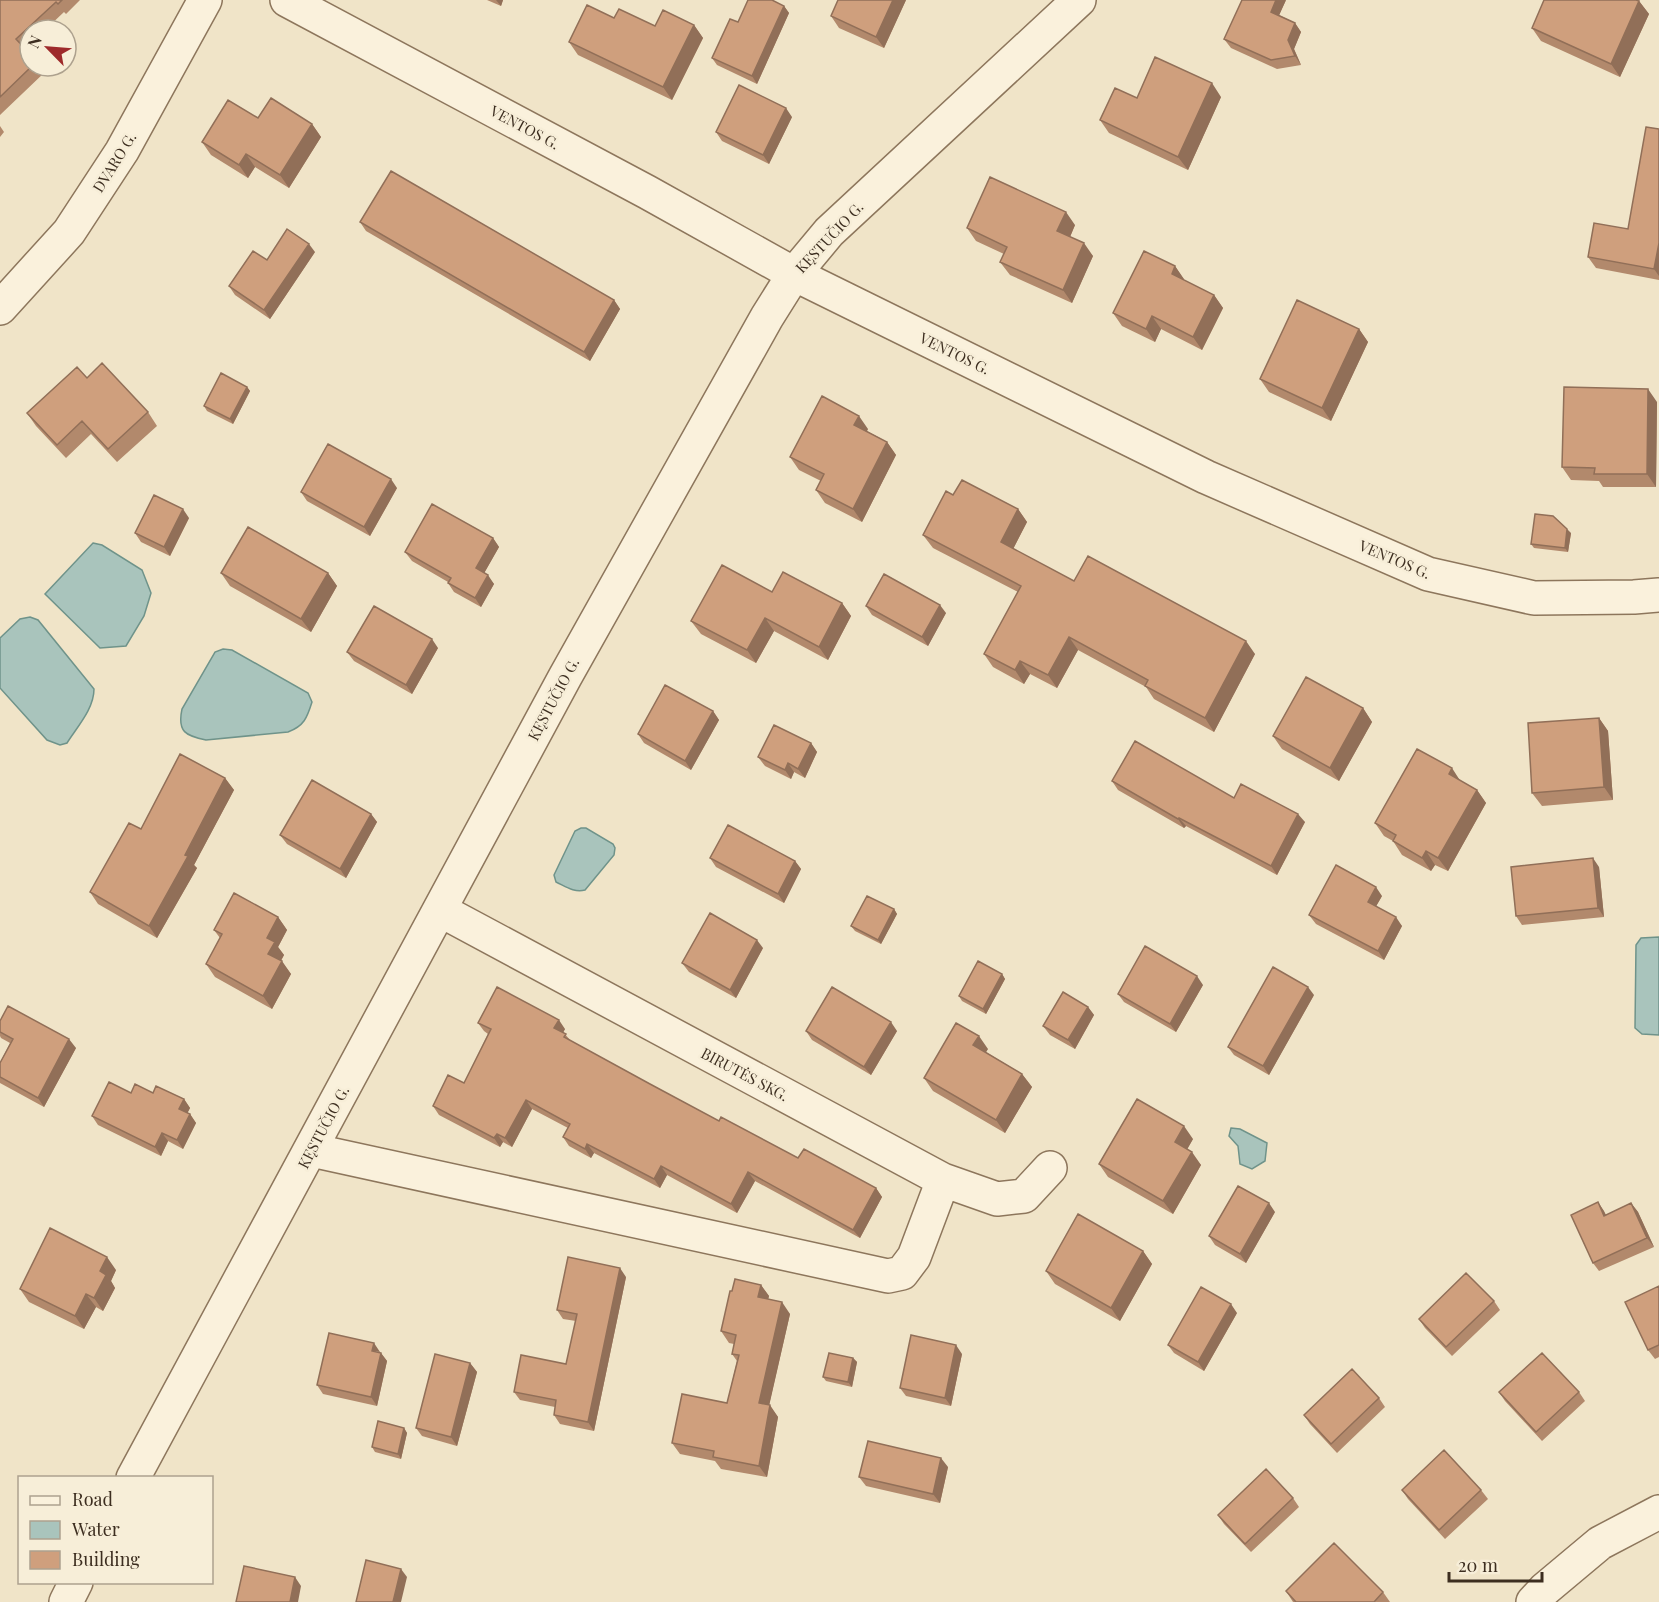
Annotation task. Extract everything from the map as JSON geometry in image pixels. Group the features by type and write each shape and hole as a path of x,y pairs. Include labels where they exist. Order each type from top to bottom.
{"street":[{"name":"DVARO G.","path":"0,308 69,232 122,151 205,0"},
{"name":"VENTOS G.","path":"286,0 647,192 794,274 1206,477 1428,574 1534,597 1659,595"},
{"name":"KĘSTUČIO G.","path":"134,1476 565,677 767,317 794,274 829,232 1079,0"},
{"name":"BIRUTĖS SKG.","path":"440,910 943,1180 996,1199 1024,1196 1050,1168"},
{"path":"311,1150 888,1276 902,1273 914,1257 943,1180"},
{"path":"1533,1602 1545,1589 1600,1543 1659,1512"},
{"path":"66,1602 75,1584"}],"water":[{"path":"93,543 102,545 142,570 151,593 144,616 126,646 100,648 45,594"},
{"path":"30,617 38,620 94,689 91,704 84,718 67,743 60,745 47,740 0,688 0,638 20,619"},
{"path":"223,649 232,650 308,693 312,702 301,724 288,732 206,740 193,737 185,732 181,723 182,709 215,652"},
{"path":"586,828 613,844 615,848 614,855 585,890 577,891 556,882 554,875 575,831"},
{"path":"1659,937 1659,1035 1642,1034 1635,1028 1636,945 1641,938"},
{"path":"1231,1128 1240,1129 1267,1143 1265,1161 1252,1169 1240,1164 1238,1146 1229,1136"}],"building":[{"path":"0,0 62,0 58,4 56,2 39,18 18,18 18,37 16,39 20,78 0,97"},
{"path":"748,0 772,0 784,6 752,76 712,58 730,19 738,22"},
{"path":"838,0 893,0 876,37 831,16"},
{"path":"1242,0 1276,0 1271,12 1295,23 1288,40 1295,56 1271,60 1224,39"},
{"path":"1544,0 1639,1 1611,64 1532,28"},
{"path":"587,5 614,18 619,9 655,26 663,10 694,25 663,87 569,42"},
{"path":"1155,57 1212,83 1178,157 1100,120 1115,88 1137,98"},
{"path":"739,85 786,108 763,155 716,132"},
{"path":"271,98 312,124 280,175 246,154 239,165 202,142 228,100 258,118"},
{"path":"1646,127 1659,129 1659,243 1654,269 1588,257 1594,223 1628,229"},
{"path":"391,171 614,300 584,352 360,222"},
{"path":"990,177 1066,212 1057,231 1084,243 1063,290 1000,262 1007,247 967,228"},
{"path":"287,229 309,244 264,310 229,286 253,251 267,260"},
{"path":"1144,251 1175,266 1172,274 1214,295 1193,337 1152,316 1146,329 1113,313"},
{"path":"1297,300 1359,329 1322,408 1260,379"},
{"path":"102,363 148,412 108,449 82,421 57,445 27,413 77,367 87,378"},
{"path":"221,373 247,387 230,419 204,406"},
{"path":"1564,387 1648,389 1647,474 1594,474 1595,468 1562,467"},
{"path":"822,396 859,416 854,425 887,442 853,509 816,490 824,474 790,457"},
{"path":"328,444 391,479 364,527 301,492"},
{"path":"962,480 1018,509 1001,542 1074,581 1088,556 1246,641 1205,718 1145,686 1148,680 1069,637 1048,675 1020,661 1015,670 984,654 1021,586 923,535 946,491 953,495"},
{"path":"154,495 183,509 164,547 135,533"},
{"path":"432,504 493,538 476,568 488,575 475,598 448,583 451,578 405,552"},
{"path":"1535,514 1553,516 1567,529 1565,548 1531,544"},
{"path":"248,527 328,573 301,619 221,573"},
{"path":"722,565 772,592 783,572 842,603 819,647 765,618 747,650 691,621"},
{"path":"884,574 940,605 922,637 866,606"},
{"path":"374,606 432,639 406,685 347,652"},
{"path":"1306,677 1363,708 1330,768 1273,736"},
{"path":"665,685 713,711 685,761 638,734"},
{"path":"1599,718 1604,787 1532,793 1528,723"},
{"path":"774,725 811,743 798,769 788,763 785,770 758,757"},
{"path":"1135,741 1234,798 1241,784 1298,814 1271,866 1178,819 1112,781"},
{"path":"1417,749 1452,768 1449,774 1477,790 1438,858 1426,851 1422,858 1393,841 1396,835 1375,823"},
{"path":"180,754 225,778 185,855 188,856 149,926 90,892 129,823 141,829"},
{"path":"312,780 371,814 340,869 280,835"},
{"path":"728,825 795,861 778,894 710,858"},
{"path":"1593,858 1598,908 1516,916 1511,867"},
{"path":"1336,865 1376,887 1368,902 1396,917 1378,951 1309,915"},
{"path":"234,893 278,917 267,938 275,942 268,954 282,961 263,996 206,964 222,934 214,930"},
{"path":"867,896 894,909 878,940 851,926"},
{"path":"710,913 757,940 730,990 682,963"},
{"path":"1145,946 1197,976 1170,1024 1118,994"},
{"path":"978,961 1002,974 983,1009 959,996"},
{"path":"1273,967 1308,987 1263,1066 1228,1047"},
{"path":"497,987 559,1020 554,1028 566,1034 564,1037 719,1121 721,1117 798,1158 804,1149 876,1188 853,1230 748,1172 731,1204 661,1166 654,1179 587,1144 585,1149 563,1137 570,1124 526,1100 505,1138 497,1134 494,1138 433,1106 448,1075 464,1083 491,1029 478,1023"},
{"path":"832,987 891,1022 864,1067 806,1031"},
{"path":"1063,992 1088,1007 1068,1040 1043,1026"},
{"path":"8,1006 69,1039 38,1098 0,1077 0,1063 13,1039 0,1032 0,1021"},
{"path":"956,1023 979,1036 973,1045 1022,1074 996,1120 924,1078"},
{"path":"109,1082 131,1093 135,1084 153,1093 156,1086 184,1099 179,1109 190,1114 177,1140 162,1133 155,1147 92,1116"},
{"path":"1137,1099 1184,1126 1175,1142 1192,1152 1163,1201 1099,1164"},
{"path":"1238,1186 1269,1203 1240,1254 1209,1236"},
{"path":"1598,1202 1604,1216 1631,1203 1647,1238 1593,1263 1571,1215"},
{"path":"1078,1214 1143,1251 1111,1308 1046,1271"},
{"path":"50,1228 107,1257 100,1271 106,1275 94,1298 86,1294 75,1316 20,1289"},
{"path":"568,1257 620,1268 588,1422 554,1415 556,1400 514,1392 521,1355 566,1364 577,1314 557,1310"},
{"path":"1466,1273 1494,1301 1446,1347 1419,1319"},
{"path":"735,1279 761,1285 758,1297 782,1302 759,1403 770,1405 759,1466 713,1457 714,1451 672,1443 682,1394 727,1403 739,1355 732,1354 736,1335 721,1331"},
{"path":"1659,1286 1659,1345 1648,1350 1625,1302"},
{"path":"1201,1287 1231,1304 1198,1362 1168,1345"},
{"path":"329,1333 374,1343 372,1351 381,1353 371,1397 317,1385"},
{"path":"911,1335 956,1345 945,1398 900,1388"},
{"path":"829,1353 853,1358 848,1382 823,1377"},
{"path":"1542,1353 1579,1392 1536,1432 1499,1392"},
{"path":"435,1354 470,1363 451,1437 416,1428"},
{"path":"1352,1369 1379,1398 1331,1444 1304,1415"},
{"path":"378,1421 404,1428 398,1454 372,1447"},
{"path":"868,1441 941,1458 933,1494 859,1477"},
{"path":"1444,1450 1481,1490 1439,1530 1402,1490"},
{"path":"1266,1469 1293,1498 1245,1544 1218,1515"},
{"path":"1334,1543 1383,1592 1374,1602 1296,1602 1286,1591"},
{"path":"366,1560 401,1569 393,1602 356,1602"},
{"path":"244,1566 295,1577 290,1602 236,1602"}]}
